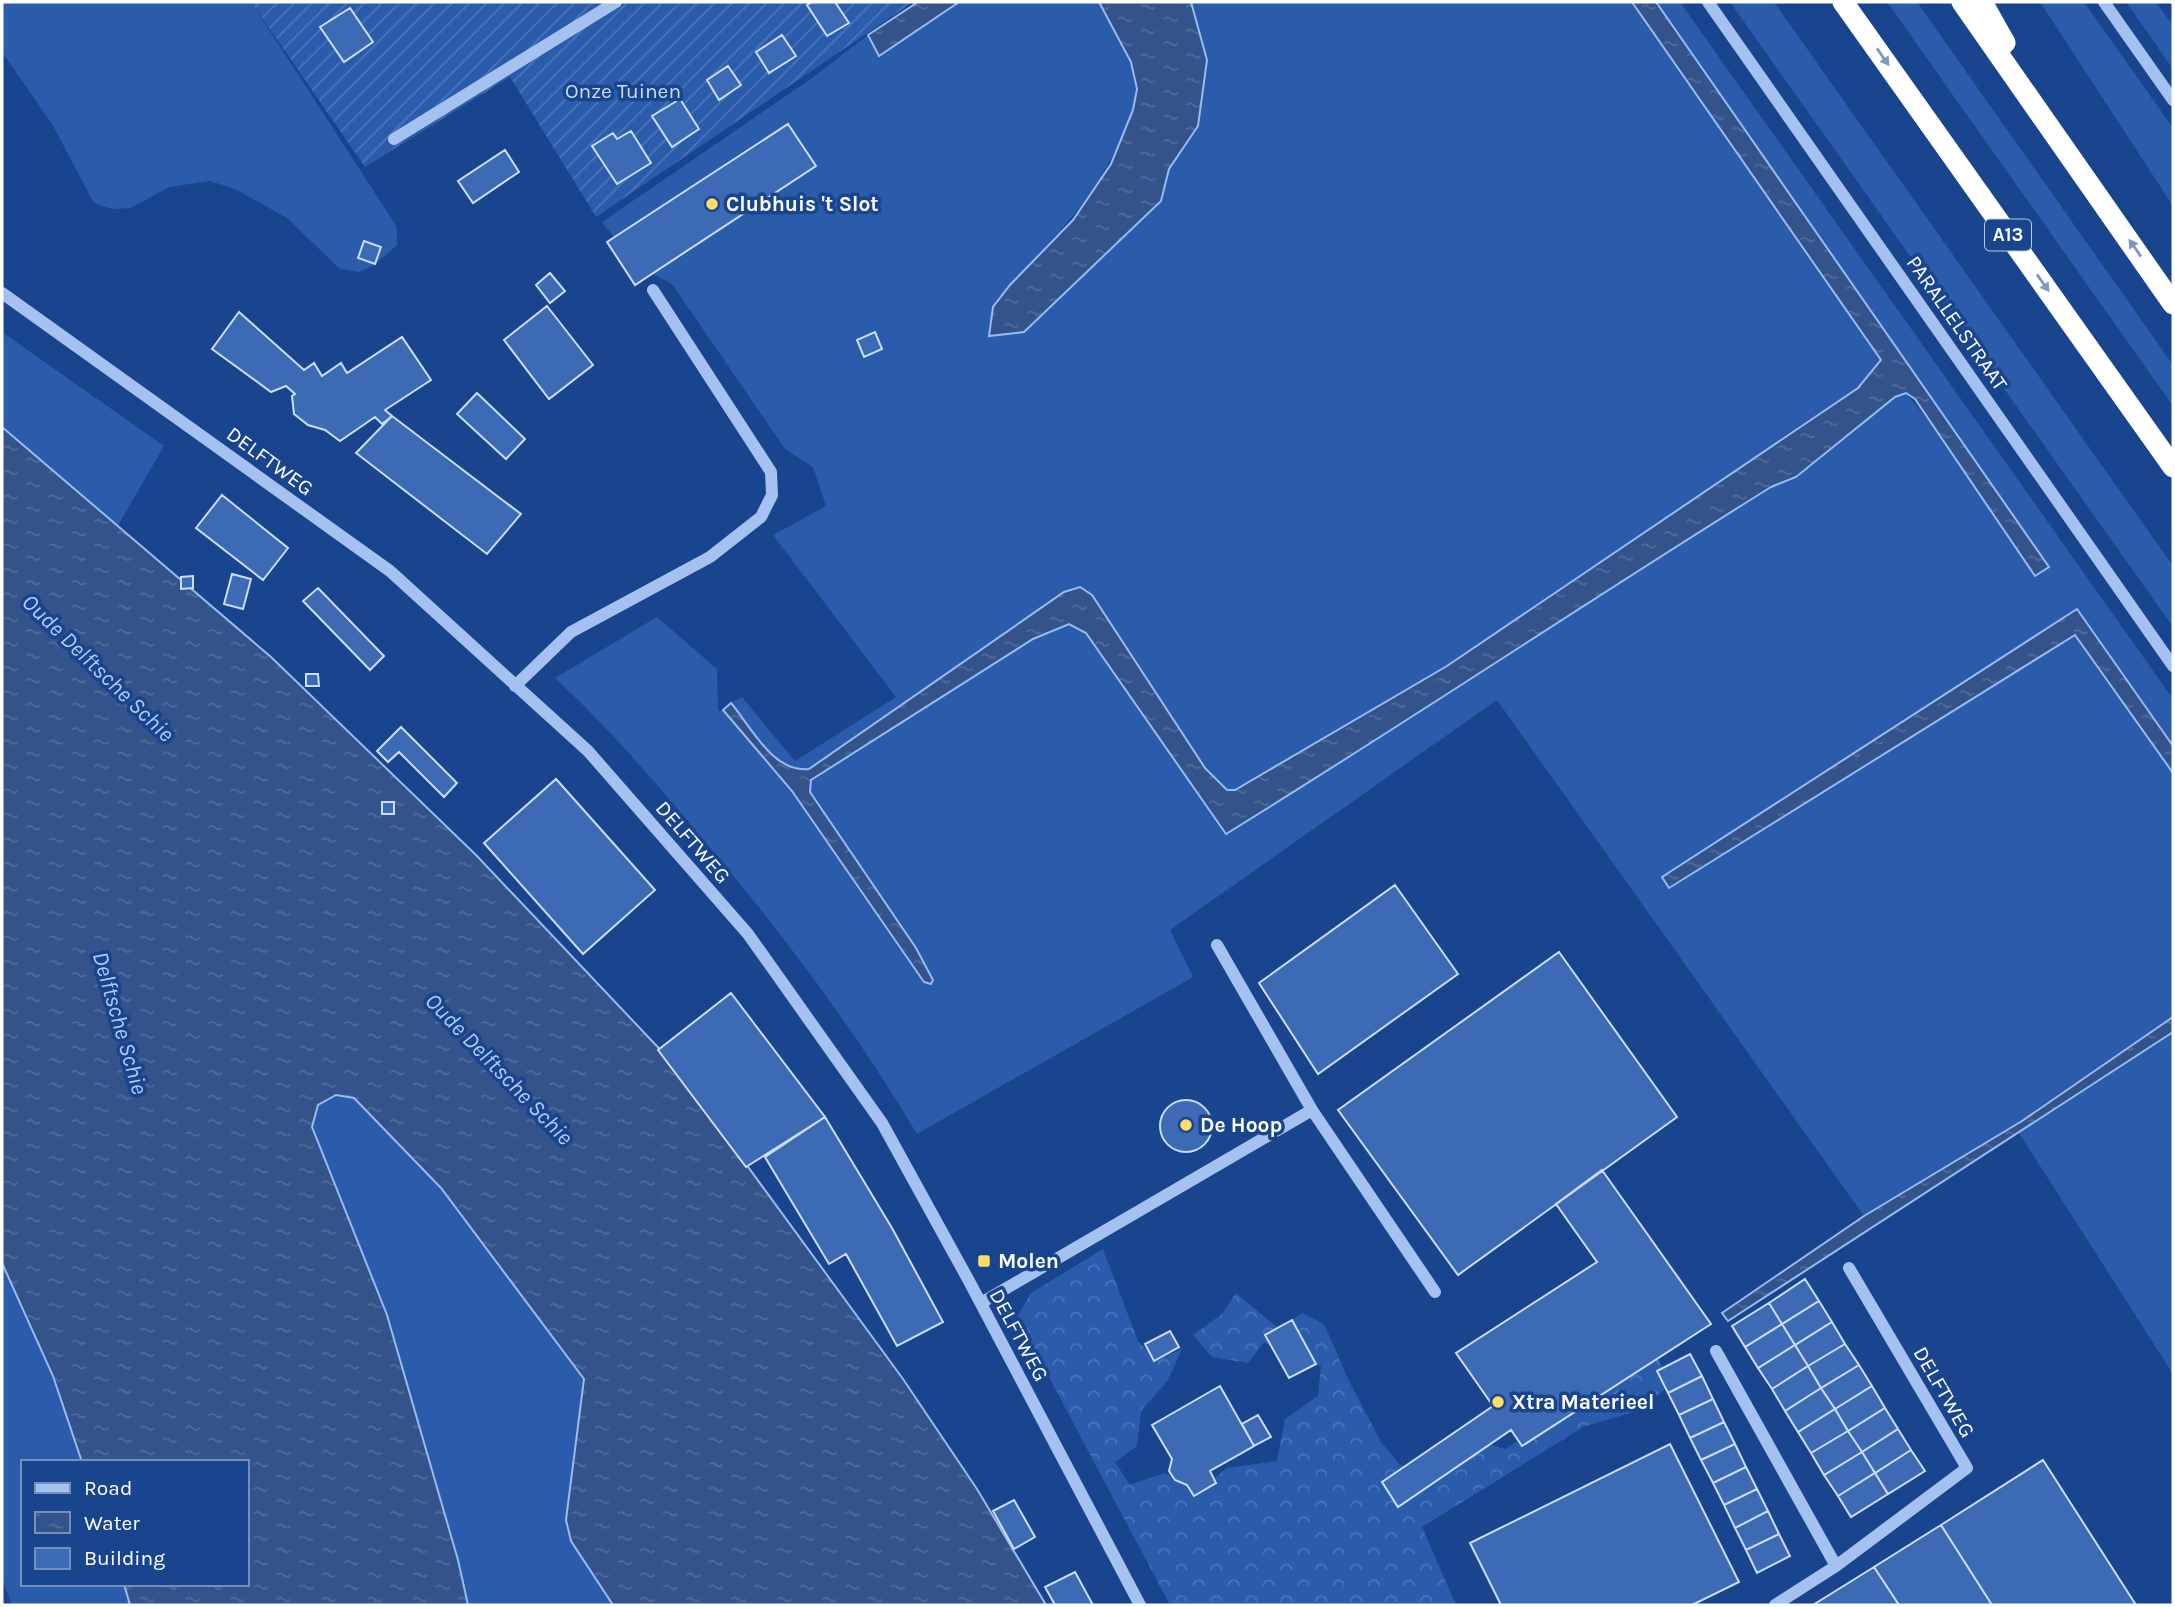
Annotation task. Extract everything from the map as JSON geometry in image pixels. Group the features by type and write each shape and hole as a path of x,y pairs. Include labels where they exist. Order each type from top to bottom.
{"highway":[{"name":"A13","path":"1843,2 2173,467"},
{"path":"1962,2 2173,304"},
{"path":"1982,2 2054,131"}],"street":[{"path":"394,139 616,2"},
{"name":"PARALLELSTRAAT","path":"1708,2 2173,666"},
{"path":"2104,2 2173,100"},
{"path":"516,686 571,632 710,557 761,517 772,495 771,472 653,290"},
{"name":"DELFTWEG","path":"2,292 390,571 588,751 748,934 882,1124 981,1303 1140,1605"},
{"path":"1217,945 1312,1110 1435,1292"},
{"path":"981,1303 1312,1110"},
{"name":"DELFTWEG","path":"1775,1605 1836,1566 1966,1468 1849,1268"},
{"path":"1717,1351 1836,1566"}],"green space":[{"path":"2,2 251,2 397,227 397,245 373,266 359,272 340,269 287,218 235,189 210,181 169,187 131,208 112,209 94,203 52,124 2,52"},
{"name":"Onze Tuinen","path":"251,2 913,2 596,217 510,77 365,167"},
{"path":"959,2 1099,2 1123,44 1136,79 1137,95 1134,106 1102,174 1060,232 1010,285 1024,332 1160,201 1169,169 1198,127 1207,60 1191,2 1632,2 1881,360 1858,388 1447,666 1235,790 1228,790 1205,768 1092,595 809,769 796,768 764,747 731,703 742,697 795,761 896,697 773,535 826,506 813,467 785,449 672,284 637,266 602,222 812,78 868,35 879,56"},
{"path":"1656,2 1680,2 2173,699 2173,746 2076,609 1663,877 1670,888 2075,635 2173,773 2173,1017 2022,1121 1864,1216 1497,700 1170,930 1193,977 917,1134 840,1015 755,903 645,771 555,678 657,617 717,669 718,711 723,710 792,791 924,982 930,984 933,980 916,948 810,792 811,780 1033,639 1070,624 1086,633 1226,834 1634,573 1771,487 1796,476 1895,397 1906,393 2049,567"},
{"path":"1730,2 1774,2 2173,566 2173,627"},
{"path":"1887,2 1917,2 2173,365 2173,406"},
{"path":"2040,2 2084,2 2173,128 2173,206"},
{"path":"2126,2 2156,2 2173,26 2173,69"},
{"path":"2,332 164,446 117,527 2,427"},
{"path":"2173,1032 2173,1374 2019,1133"},
{"path":"335,1095 354,1098 441,1188 584,1379 571,1541 613,1605 468,1605 458,1560 387,1315 312,1127 318,1105"},
{"path":"1103,1249 1138,1341 1157,1360 1182,1349 1168,1380 1141,1411 1137,1446 1115,1462 1130,1485 1164,1473 1201,1489 1227,1468 1277,1461 1285,1419 1318,1396 1321,1366 1295,1360 1264,1342 1248,1363 1212,1357 1193,1335 1222,1314 1236,1293 1278,1328 1303,1313 1324,1324 1349,1381 1381,1442 1399,1464 1425,1473 1481,1442 1505,1449 1655,1353 1672,1384 1637,1411 1583,1427 1422,1527 1456,1605 1170,1605 1017,1317 1031,1293"},
{"path":"2,1263 53,1376 81,1460 21,1460 21,1586 125,1586 130,1605 12,1605 2,1579"}],"water":[{"path":"918,2 959,2 879,56 868,35"},
{"path":"1099,2 1191,2 1207,60 1198,126 1169,169 1161,201 1024,332 989,336 993,307 1010,285 1073,220 1111,164 1133,110 1137,89 1131,62"},
{"path":"1632,2 1656,2 2049,567 2035,576 1915,399 1906,393 1895,397 1796,477 1771,487 1226,834 1086,633 1069,624 1033,639 811,780 810,792 916,948 933,980 931,984 924,982 792,791 723,710 731,703 755,736 774,756 785,764 809,769 1064,592 1080,587 1092,595 1205,768 1227,790 1235,790 1447,666 1858,388 1881,360"},
{"path":"2,427 271,657 476,855 670,1060 903,1379 977,1489 1046,1605 613,1605 571,1541 566,1520 584,1379 441,1188 354,1098 336,1095 318,1105 312,1127 387,1315 458,1560 468,1605 130,1605 125,1586 248,1586 248,1460 81,1460 53,1376 2,1263"},
{"path":"2077,609 2173,746 2173,773 2075,635 1669,888 1662,877"},
{"path":"2173,1017 2173,1032 1728,1321 1722,1313 1864,1216 2022,1121"}],"building":[{"path":"812,2 835,2 849,23 827,36 807,5"},
{"path":"350,8 373,42 344,62 320,27"},
{"path":"782,35 796,56 769,73 756,52"},
{"path":"728,66 741,85 719,100 707,80"},
{"path":"680,99 699,129 672,147 652,116"},
{"name":"Clubhuis 't Slot","path":"788,124 816,166 635,285 607,242"},
{"path":"631,131 651,163 617,184 592,146 613,133 617,139"},
{"path":"505,150 519,172 473,203 458,181"},
{"path":"364,241 381,247 375,264 358,258"},
{"path":"550,273 565,291 550,303 536,285"},
{"path":"547,306 593,365 549,399 504,340"},
{"path":"239,312 304,370 314,363 322,376 341,363 347,373 402,337 431,380 385,410 392,416 382,424 375,417 340,441 325,430 308,425 294,414 292,396 295,394 286,386 271,392 212,349"},
{"path":"875,332 882,349 864,357 857,340"},
{"path":"477,393 525,439 506,459 457,414"},
{"path":"392,416 521,514 487,554 356,453"},
{"path":"222,495 288,548 263,580 196,528"},
{"path":"232,574 251,579 243,609 224,604"},
{"path":"193,576 193,588 181,589 181,577"},
{"path":"318,588 384,656 370,670 303,601"},
{"path":"306,674 318,674 319,686 306,686"},
{"path":"401,727 457,783 444,797 399,752 388,762 377,751"},
{"path":"556,779 655,890 583,954 484,843"},
{"path":"382,802 394,802 394,814 382,814"},
{"path":"1395,885 1458,974 1318,1074 1259,983"},
{"path":"1559,952 1677,1117 1458,1275 1338,1110"},
{"path":"731,993 825,1117 746,1167 658,1050"},
{"name":"De Hoop","path":"1186,1100 1196,1102 1204,1108 1210,1116 1210,1136 1204,1144 1196,1150 1186,1152 1176,1150 1168,1144 1162,1136 1160,1126 1162,1116 1168,1108 1176,1102"},
{"path":"825,1117 892,1228 943,1322 897,1346 846,1254 829,1264 765,1157"},
{"path":"1602,1170 1711,1324 1522,1446 1511,1430 1398,1507 1382,1482 1493,1406 1456,1353 1597,1262 1556,1204"},
{"path":"1805,1279 1819,1301 1782,1324 1769,1303"},
{"path":"1819,1301 1832,1322 1795,1345 1782,1324"},
{"path":"1769,1303 1782,1324 1745,1347 1732,1326"},
{"path":"1292,1320 1316,1364 1289,1378 1265,1335"},
{"path":"1832,1322 1845,1344 1808,1366 1795,1345"},
{"path":"1782,1324 1795,1345 1758,1368 1745,1347"},
{"path":"1170,1331 1179,1347 1154,1361 1145,1344"},
{"path":"1845,1344 1859,1365 1821,1388 1808,1366"},
{"path":"1795,1345 1808,1366 1772,1389 1758,1368"},
{"path":"1690,1354 1702,1376 1668,1393 1657,1371"},
{"path":"1859,1365 1872,1386 1835,1409 1821,1388"},
{"path":"1808,1366 1821,1388 1785,1411 1772,1389"},
{"path":"1702,1376 1713,1399 1679,1415 1668,1393"},
{"path":"1220,1386 1254,1446 1210,1471 1216,1483 1194,1496 1187,1485 1175,1480 1169,1471 1172,1459 1152,1425"},
{"path":"1872,1386 1885,1408 1848,1431 1835,1409"},
{"path":"1821,1388 1835,1409 1798,1432 1785,1411"},
{"path":"1713,1399 1724,1422 1690,1438 1679,1415"},
{"path":"1885,1408 1898,1429 1862,1452 1848,1431"},
{"path":"1835,1409 1848,1431 1811,1453 1798,1432"},
{"path":"1258,1415 1271,1437 1254,1446 1242,1424"},
{"path":"1724,1422 1735,1444 1701,1460 1690,1438"},
{"path":"1898,1429 1911,1450 1875,1473 1862,1452"},
{"path":"1848,1431 1862,1452 1824,1475 1811,1453"},
{"path":"1670,1444 1739,1582 1692,1605 1501,1605 1470,1543"},
{"path":"1735,1444 1746,1467 1713,1483 1701,1460"},
{"path":"1911,1450 1925,1471 1888,1494 1875,1473"},
{"path":"1862,1452 1875,1473 1838,1496 1824,1475"},
{"path":"2043,1460 2136,1605 1992,1605 1941,1525"},
{"path":"1746,1467 1757,1489 1724,1505 1713,1483"},
{"path":"1875,1473 1888,1494 1851,1517 1838,1496"},
{"path":"1757,1489 1768,1511 1735,1528 1724,1505"},
{"path":"1014,1500 1035,1537 1014,1549 993,1511"},
{"path":"1768,1511 1779,1534 1746,1550 1735,1528"},
{"path":"1941,1525 1992,1605 1899,1605 1874,1567"},
{"path":"1779,1534 1790,1556 1757,1573 1746,1550"},
{"path":"1874,1567 1899,1605 1813,1605"},
{"path":"1075,1572 1093,1605 1055,1605 1045,1587"}],"place":[{"name":"Clubhuis 't Slot","path":"712,204"},
{"name":"De Hoop","path":"1186,1125"},
{"name":"Molen","path":"984,1261"},
{"name":"Xtra Materieel","path":"1498,1402"}],"water label":[{"name":"Oude Delftsche Schie","path":"98,668"},
{"name":"Delftsche Schie","path":"120,1023"},
{"name":"Oude Delftsche Schie","path":"499,1069"}]}
